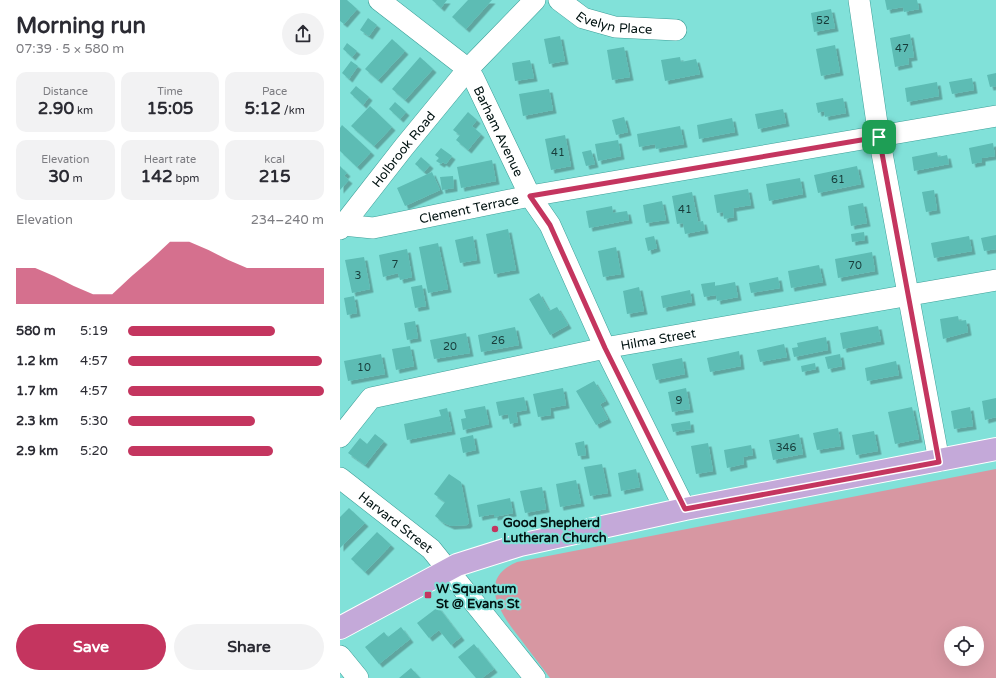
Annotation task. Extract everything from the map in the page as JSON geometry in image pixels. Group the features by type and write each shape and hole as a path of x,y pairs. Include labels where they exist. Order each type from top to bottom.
{"main road":[{"path":"340,628 447,569 472,559 533,541 685,509 939,462 996,449"}],"street":[{"name":"Barham Avenue","path":"379,0 468,70 474,79 530,196 550,225 605,348 685,509"},
{"path":"468,70 535,0"},
{"name":"Evelyn Place","path":"559,0 583,18 616,27 676,30"},
{"path":"859,0 879,137 939,462"},
{"name":"Holbrook Road","path":"342,227 404,147 468,70"},
{"name":"Clement Terrace","path":"342,227 373,228 530,196 996,116"},
{"name":"Hilma Street","path":"340,437 371,398 605,348 996,280"},
{"name":"Harvard Street","path":"340,478 426,544 535,678"},
{"path":"340,656 358,678"}],"shaded area":[{"path":"996,469 996,678 550,678 507,621 496,599 495,589 497,579 504,570 517,562"}],"building":[{"path":"340,0 347,0 357,9 344,24 340,21"},
{"path":"432,0 447,0 441,8"},
{"path":"468,0 492,0 466,29 452,17"},
{"path":"885,0 917,0 919,9 904,12 903,7 887,10"},
{"path":"831,9 835,28 814,32 811,13"},
{"path":"368,18 377,25 369,36 360,30"},
{"path":"910,34 914,57 908,58 909,64 895,67 890,38"},
{"path":"560,36 565,61 549,64 544,39"},
{"path":"392,39 405,51 378,80 365,69"},
{"path":"347,43 357,51 352,57 343,49"},
{"path":"835,45 840,72 821,76 816,49"},
{"path":"624,47 630,77 612,80 607,50"},
{"path":"420,57 433,69 405,100 392,89"},
{"path":"680,57 681,62 696,59 700,74 665,81 661,60"},
{"path":"530,60 534,78 515,81 512,63"},
{"path":"351,61 358,66 349,79 342,73"},
{"path":"996,73 996,86 990,87 987,75"},
{"path":"972,78 974,90 952,94 949,82"},
{"path":"937,82 939,96 907,102 905,88"},
{"path":"356,86 369,97 363,105 350,93"},
{"path":"549,89 553,110 523,116 519,94"},
{"path":"843,98 846,113 825,117 824,111 818,113 816,103"},
{"path":"395,102 406,112 400,119 389,109"},
{"path":"370,106 392,127 374,146 351,126"},
{"path":"783,109 786,123 758,129 755,114"},
{"path":"468,112 477,120 472,126 481,134 468,150 456,140 460,135 453,130"},
{"path":"624,117 628,132 616,135 612,120"},
{"path":"732,118 735,132 699,139 697,125"},
{"path":"342,125 371,152 357,167 340,151 340,128"},
{"path":"680,126 684,144 656,149 655,144 639,147 637,134"},
{"path":"565,135 571,166 551,170 545,139"},
{"path":"618,140 621,156 598,161 595,144"},
{"path":"993,143 995,156 982,158 982,162 972,164 969,148"},
{"path":"441,148 452,156 446,164 443,162 441,164 436,161 439,158 435,155"},
{"path":"591,150 595,164 586,166 582,152"},
{"path":"937,152 938,157 947,155 949,164 914,171 912,157"},
{"path":"421,157 430,165 424,172 415,164"},
{"path":"492,160 496,181 461,188 457,167"},
{"path":"340,166 347,173 344,176 349,180 340,190"},
{"path":"857,166 861,184 818,193 814,175"},
{"path":"432,172 440,190 405,206 397,188"},
{"path":"453,176 454,188 442,190 440,177"},
{"path":"800,178 803,194 769,201 766,184"},
{"path":"748,189 751,205 733,208 734,217 724,219 723,212 717,213 714,195"},
{"path":"934,190 937,210 926,212 922,192"},
{"path":"692,192 698,222 703,221 705,230 685,234 683,223 677,224 672,196"},
{"path":"662,201 666,220 646,223 643,205"},
{"path":"863,203 867,223 851,226 848,206"},
{"path":"612,206 613,213 627,211 629,220 589,228 586,211"},
{"path":"508,229 516,270 494,274 486,234"},
{"path":"864,232 865,240 852,242 851,234"},
{"path":"996,235 996,249 984,251 981,238"},
{"path":"473,236 477,260 460,263 455,240"},
{"path":"654,236 657,248 648,251 645,238"},
{"path":"969,236 972,251 934,258 931,243"},
{"path":"438,243 448,289 428,293 419,247"},
{"path":"616,247 621,274 603,277 598,251"},
{"path":"407,249 412,277 400,280 398,273 383,277 379,255"},
{"path":"872,252 875,271 838,278 835,259"},
{"path":"364,257 370,289 352,293 345,260"},
{"path":"819,265 823,282 791,288 788,271"},
{"path":"778,277 780,288 751,293 749,283"},
{"path":"715,282 715,286 735,282 738,297 717,301 716,295 704,297 701,284"},
{"path":"422,285 426,306 415,308 411,287"},
{"path":"639,287 644,311 627,314 623,291"},
{"path":"690,290 692,302 663,308 661,296"},
{"path":"539,293 549,311 557,307 568,325 550,335 529,299"},
{"path":"354,296 357,313 347,315 344,298"},
{"path":"958,316 959,321 966,320 968,332 943,339 940,319"},
{"path":"415,321 418,338 407,340 404,323"},
{"path":"878,326 881,341 843,349 840,333"},
{"path":"515,327 519,345 481,352 478,335"},
{"path":"466,333 470,353 434,359 430,340"},
{"path":"826,337 828,350 794,357 792,348 798,347 797,343"},
{"path":"784,344 787,357 760,362 757,350"},
{"path":"410,346 414,366 396,370 392,349"},
{"path":"739,351 741,366 710,372 707,358"},
{"path":"381,354 385,374 348,381 344,361"},
{"path":"840,354 842,366 828,369 825,357"},
{"path":"682,358 685,374 656,380 652,364"},
{"path":"896,361 899,375 867,381 865,368"},
{"path":"815,363 816,369 802,372 801,366"},
{"path":"594,381 606,401 600,404 608,419 596,425 576,391"},
{"path":"563,388 566,405 550,408 551,415 538,417 533,394"},
{"path":"686,388 690,409 672,412 668,392"},
{"path":"524,397 527,410 516,412 518,422 510,424 508,414 499,416 496,402"},
{"path":"996,398 996,417 985,420 982,401"},
{"path":"485,406 489,424 463,430 461,419 466,418 464,410"},
{"path":"912,407 919,439 895,444 888,412"},
{"path":"970,407 973,426 954,429 951,411"},
{"path":"447,408 452,431 407,440 404,424 441,416 439,410"},
{"path":"690,421 691,429 673,432 671,424"},
{"path":"838,428 841,446 817,450 813,433"},
{"path":"874,431 878,451 856,455 852,435"},
{"path":"375,434 384,441 365,465 348,453 360,438 367,444"},
{"path":"799,434 803,454 773,460 769,440"},
{"path":"473,435 476,450 463,453 460,438"},
{"path":"584,441 586,455 578,456 575,443"},
{"path":"708,443 713,471 696,474 691,446"},
{"path":"751,445 753,455 743,457 744,464 727,468 724,450"},
{"path":"602,464 608,493 590,496 584,467"},
{"path":"636,469 640,487 621,491 618,473"},
{"path":"449,474 461,482 469,523 467,525 451,526 442,522 435,516 445,502 434,494"},
{"path":"576,480 581,503 560,507 556,484"},
{"path":"542,487 546,509 525,513 520,491"},
{"path":"510,498 513,513 494,517 494,514 479,517 477,505"},
{"path":"349,508 365,523 340,548 340,517"},
{"path":"377,532 391,545 365,572 351,559"},
{"path":"438,607 461,637 451,645 439,630 429,638 417,623"},
{"path":"401,627 410,639 379,664 365,647 384,632 388,637"},
{"path":"474,644 494,669 482,678 476,678 458,657"},
{"path":"411,668 420,678 399,678"}],"place":[{"name":"Good Shepherd Lutheran Church","path":"495,529"},
{"name":"W Squantum St @ Evans St","path":"428,595"}],"route":[{"path":"879,137 939,462 685,509 605,348 550,225 530,196 879,137"}]}
